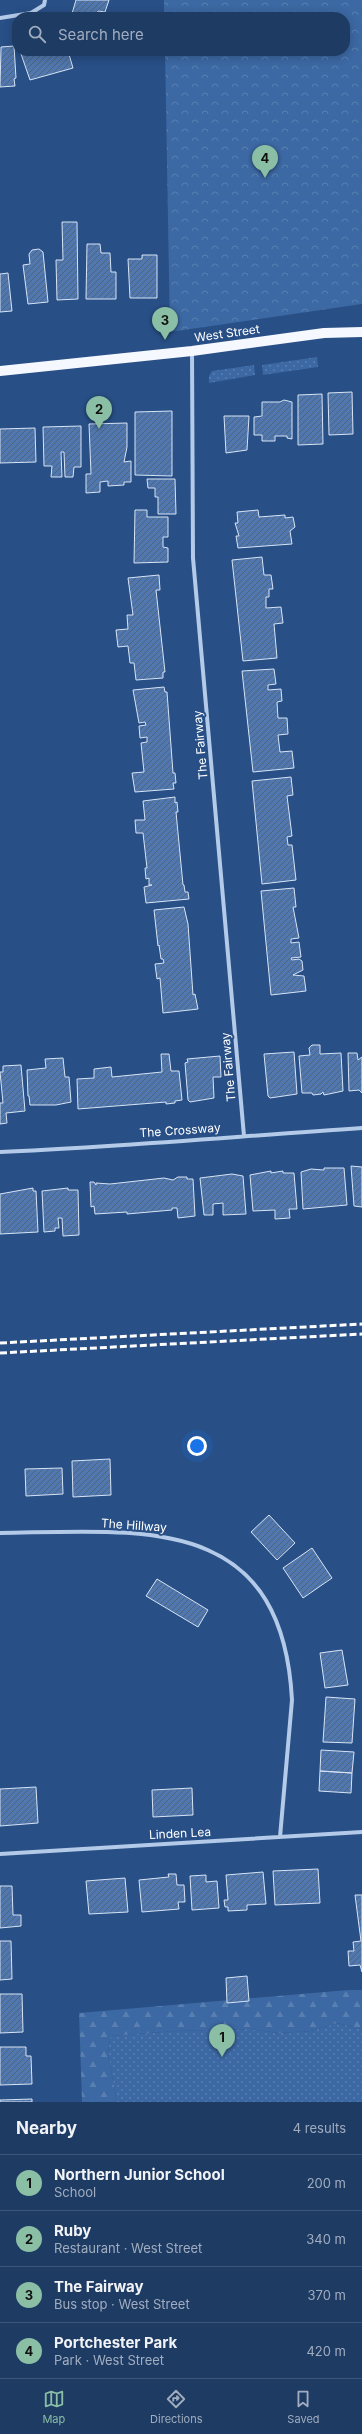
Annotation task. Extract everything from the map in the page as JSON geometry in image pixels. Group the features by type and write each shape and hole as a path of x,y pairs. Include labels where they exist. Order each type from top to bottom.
{"main road":[{"name":"West Street","path":"0,371 192,351 289,337 362,332"}],"street":[{"path":"33,12 44,5 45,0"},
{"path":"0,18 12,17"},
{"name":"The Fairway","path":"192,351 193,558 244,1136"},
{"name":"The Crossway","path":"0,1152 84,1149 362,1128"},
{"name":"The Hillway","path":"0,1533 116,1532 153,1534 190,1542 212,1550 230,1562 253,1582 273,1614 286,1654 291,1680 292,1700 280,1838"},
{"name":"Linden Lea","path":"0,1854 362,1832"}],"green space":[{"path":"164,0 362,0 362,304 170,332 165,56 350,56 350,12 164,12"},
{"path":"317,357 318,367 263,375 262,365"},
{"path":"254,365 255,375 209,383 209,376 212,371"},
{"path":"362,1990 362,2029 337,2023 311,2031 279,2033 250,2029 176,2031 110,2036 108,2054 116,2097 114,2102 82,2102 79,2013"},
{"path":"337,2023 362,2029 362,2102 114,2102 116,2097 108,2054 110,2036 176,2031 250,2029 279,2033 311,2031"}],"building":[{"path":"76,0 109,0 105,12 72,12"},
{"path":"12,46 12,56 15,56 15,86 0,87 1,47"},
{"path":"22,56 69,56 73,68 30,80"},
{"path":"62,222 77,222 78,299 57,300 56,260 63,260"},
{"path":"87,244 100,244 101,253 110,253 111,272 116,272 116,299 86,299"},
{"path":"39,249 43,252 48,302 28,304 23,265 30,264 29,254 32,250"},
{"path":"142,255 157,255 157,298 130,298 128,259 142,259"},
{"path":"8,273 12,311 0,312 0,274"},
{"path":"352,392 353,434 329,435 328,393"},
{"path":"322,394 323,444 298,445 298,395"},
{"path":"284,400 292,402 292,439 287,438 287,436 275,436 275,441 262,441 262,435 254,435 254,417 262,416 262,402 280,402"},
{"path":"172,411 172,476 135,475 135,412"},
{"path":"224,416 249,416 247,450 226,453"},
{"path":"127,423 127,447 124,462 131,461 131,482 124,482 124,485 108,486 108,481 100,482 100,492 86,493 86,474 91,474 89,424"},
{"path":"81,426 81,467 74,467 73,477 65,477 64,452 61,452 62,477 51,477 52,466 44,466 43,427"},
{"path":"35,428 36,462 0,463 0,429"},
{"path":"147,479 175,479 176,514 158,514 158,497 155,497 155,488 148,488"},
{"path":"135,510 147,510 147,517 168,517 168,537 163,537 163,547 168,548 168,562 134,563"},
{"path":"258,510 259,517 285,515 285,518 293,517 295,527 290,531 292,544 238,548 236,536 239,536 235,523 238,523 237,512"},
{"path":"262,557 264,575 271,575 273,589 269,589 269,597 266,597 266,608 281,607 283,623 274,624 277,658 243,661 232,560"},
{"path":"159,575 160,590 156,590 165,672 163,672 163,678 136,680 134,663 130,663 128,646 118,647 116,630 128,629 127,615 133,615 128,578"},
{"path":"274,669 276,684 268,685 268,690 281,689 282,701 277,702 278,718 287,718 288,734 278,735 280,752 292,751 294,768 253,772 242,671"},
{"path":"164,687 165,692 167,692 173,773 175,773 176,783 173,783 174,789 135,792 132,773 144,772 141,743 147,742 147,737 140,738 139,726 146,725 145,722 139,723 133,690"},
{"path":"291,777 293,795 287,796 292,836 287,837 288,845 292,845 296,880 262,884 252,781"},
{"path":"175,797 178,812 176,812 183,885 185,892 188,892 189,899 146,903 144,887 152,885 149,885 149,878 146,879 145,868 147,868 143,833 136,833 135,820 145,820 143,801"},
{"path":"294,888 296,907 293,907 299,938 291,939 291,943 299,942 301,957 291,958 292,960 299,959 302,961 303,970 293,975 304,976 306,991 271,995 261,891"},
{"path":"184,907 188,924 193,995 195,994 198,1009 163,1013 160,978 157,979 155,964 164,963 163,959 161,959 159,945 158,946 154,910"},
{"path":"312,1045 320,1045 320,1054 341,1053 343,1091 324,1095 323,1092 321,1094 313,1095 312,1093 302,1093 299,1056 310,1055 309,1048"},
{"path":"294,1052 297,1094 270,1098 268,1096 264,1054"},
{"path":"348,1053 357,1053 358,1060 362,1057 362,1093 359,1090 349,1091"},
{"path":"161,1054 169,1054 171,1071 179,1071 182,1100 175,1101 175,1103 166,1104 166,1102 78,1109 77,1079 94,1078 94,1069 111,1067 112,1077 162,1072"},
{"path":"220,1056 221,1077 213,1077 214,1098 190,1102 188,1100 185,1063 188,1062 187,1059"},
{"path":"63,1058 65,1077 69,1077 71,1102 56,1105 30,1105 28,1096 27,1070 46,1068 45,1059"},
{"path":"21,1065 25,1111 6,1113 7,1123 0,1124 0,1103 3,1103 0,1072 3,1072 3,1066"},
{"path":"351,1166 362,1167 362,1207 354,1206"},
{"path":"324,1168 344,1168 347,1205 303,1209 301,1172 311,1169 324,1170"},
{"path":"271,1171 271,1173 283,1171 283,1173 294,1173 297,1209 289,1209 290,1218 275,1219 275,1210 253,1211 250,1175"},
{"path":"232,1174 243,1176 246,1214 223,1215 223,1203 213,1204 213,1215 204,1215 200,1178"},
{"path":"178,1177 193,1179 195,1216 178,1218 177,1208 172,1208 172,1210 127,1214 127,1212 95,1214 94,1206 91,1207 90,1182 94,1182 96,1185 96,1183 110,1184 164,1178 173,1180"},
{"path":"33,1188 33,1191 36,1191 38,1232 0,1234 0,1194"},
{"path":"68,1188 68,1190 78,1190 79,1235 63,1236 62,1218 58,1218 59,1228 55,1228 55,1231 44,1232 42,1191"},
{"path":"110,1459 111,1495 73,1497 72,1461"},
{"path":"62,1468 63,1494 26,1496 25,1469"},
{"path":"269,1515 295,1543 277,1560 251,1532"},
{"path":"312,1548 332,1578 303,1598 283,1568"},
{"path":"157,1579 208,1610 198,1627 146,1596"},
{"path":"342,1650 348,1685 325,1688 320,1653"},
{"path":"326,1697 355,1699 352,1743 323,1742"},
{"path":"321,1750 354,1752 352,1773 320,1771"},
{"path":"320,1771 352,1773 351,1793 319,1791"},
{"path":"36,1787 38,1823 0,1826 0,1789"},
{"path":"192,1788 193,1815 153,1817 152,1790"},
{"path":"318,1869 320,1903 275,1905 273,1871"},
{"path":"263,1872 266,1904 247,1905 247,1910 228,1911 228,1907 225,1907 224,1900 228,1900 226,1875"},
{"path":"168,1874 176,1874 177,1885 184,1885 185,1902 178,1902 179,1909 142,1912 139,1880 169,1877"},
{"path":"206,1875 206,1882 217,1881 219,1908 192,1910 190,1876"},
{"path":"125,1878 128,1912 89,1914 86,1881"},
{"path":"0,1886 12,1886 13,1915 21,1915 21,1926 0,1928"},
{"path":"355,1895 362,1895 362,1972 360,1965 349,1966 348,1951 354,1951 353,1942 361,1941"},
{"path":"0,1941 11,1941 12,1979 0,1980"},
{"path":"247,1976 249,2001 227,2003 226,1978"},
{"path":"0,1994 22,1994 23,2032 0,2033"},
{"path":"0,2047 26,2047 26,2056 31,2056 32,2084 0,2085"},
{"path":"32,2099 32,2102 0,2102 0,2100"}],"railway":[{"path":"0,1343 362,1324"},
{"path":"0,1353 362,1334"}],"place":[{"name":"Portchester Park","path":"265,178"},
{"name":"The Fairway","path":"165,340"},
{"name":"Ruby","path":"99,429"},
{"name":"Northern Junior School","path":"222,2057"}]}
